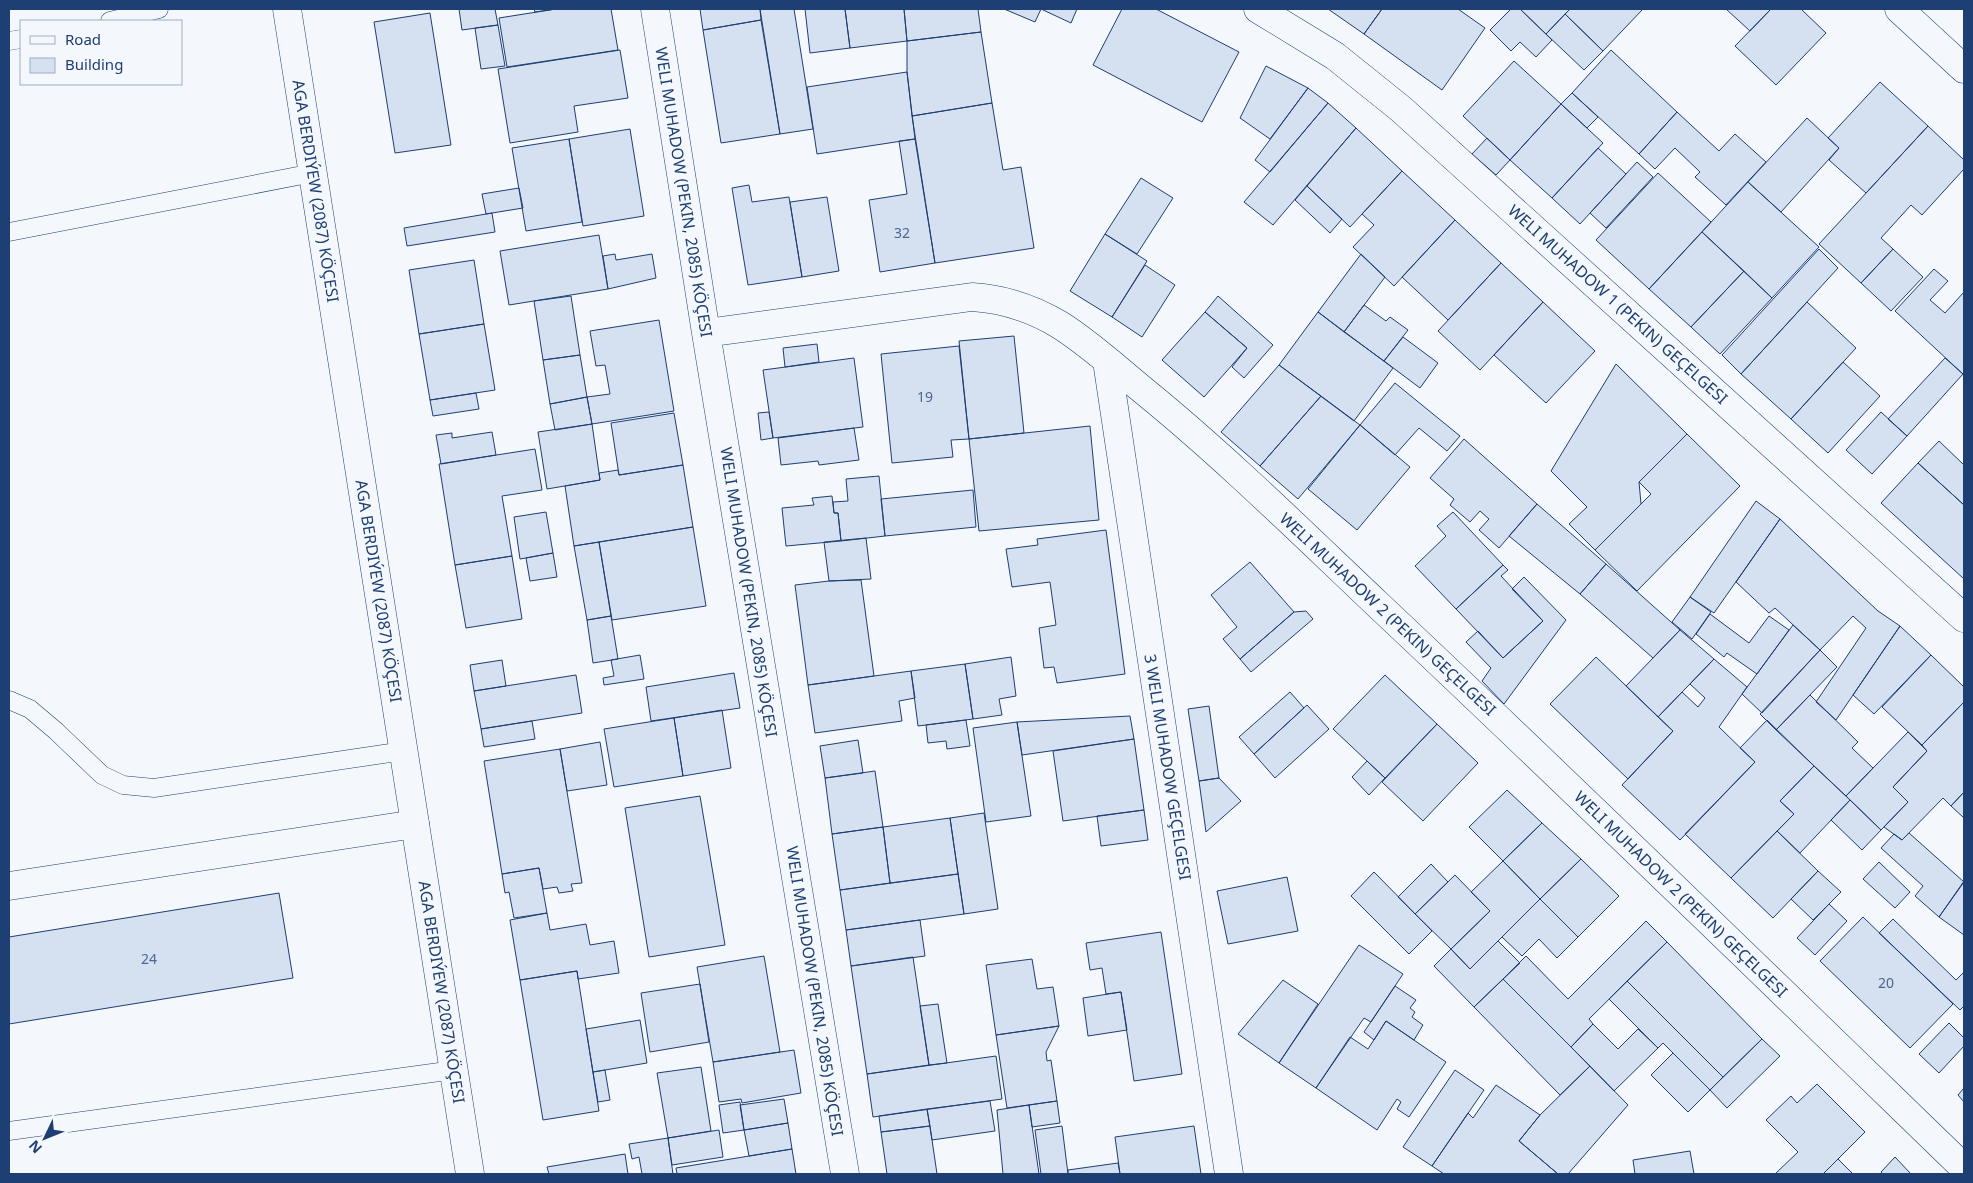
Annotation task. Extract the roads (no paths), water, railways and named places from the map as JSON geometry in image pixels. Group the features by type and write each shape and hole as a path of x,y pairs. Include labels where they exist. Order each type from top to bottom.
{"street":[{"name":"AGA BERDIÝEW (2087) KÖÇESI","path":"287,9 470,1174"},
{"name":"WELI MUHADOW (PEKIN, 2085) KÖÇESI","path":"655,9 706,333 845,1174"},
{"name":"WELI MUHADOW 1 (PEKIN) GEÇELGESI","path":"1258,9 1335,56 1402,108 1964,618"},
{"path":"1899,9 1964,69"},
{"name":"WELI MUHADOW 2 (PEKIN) GEÇELGESI","path":"706,333 972,297 992,298 1028,308 1061,326 1177,418 1251,484 1474,694 1964,1168"},
{"name":"3 WELI MUHADOW GEÇELGESI","path":"1107,361 1229,1174"},
{"path":"9,886 415,824"}],"lane":[{"path":"114,20 159,9"},
{"path":"9,232 313,173"},
{"path":"9,700 30,708 56,730 102,775 123,785 154,788 404,751"},
{"path":"9,1132 454,1070"}]}
